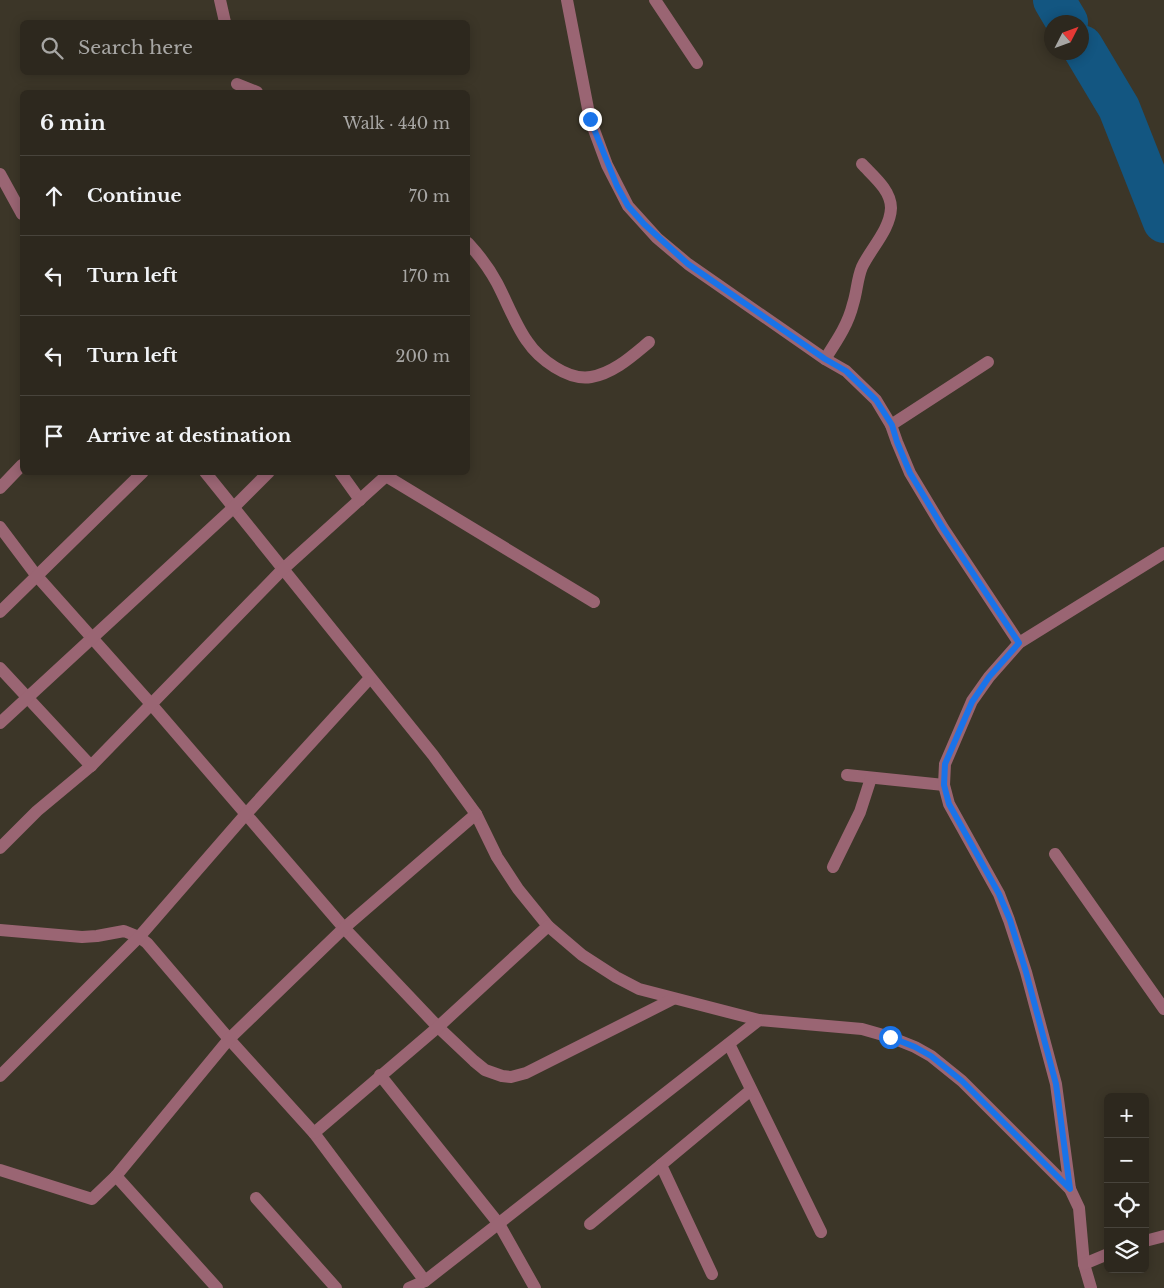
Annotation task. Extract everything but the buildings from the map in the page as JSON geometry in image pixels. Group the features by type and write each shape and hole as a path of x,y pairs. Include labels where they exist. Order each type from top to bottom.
{"street":[{"path":"220,0 225,20"},
{"path":"567,0 590,119 608,165 628,206 657,238 688,264 825,359 846,371 876,400 892,425 903,458 915,481 943,528 1019,643"},
{"path":"655,0 697,63"},
{"path":"237,83 253,90"},
{"path":"825,359 845,328 854,303 859,276 885,227 891,210 884,188 862,164"},
{"path":"0,174 20,210"},
{"path":"470,245 496,281 527,341 537,352 565,374 578,378 591,378 607,372 621,365 649,342"},
{"path":"892,425 988,362"},
{"path":"0,488 20,467"},
{"path":"0,612 139,475"},
{"path":"207,475 433,755 476,814 497,857 518,889 548,926 582,955 639,989 673,999 759,1020 862,1029 915,1047 931,1056 962,1081 1070,1189"},
{"path":"0,723 233,508 266,475"},
{"path":"342,475 360,500"},
{"path":"0,848 37,811 91,766 282,570 386,476 594,602"},
{"path":"0,527 36,576 152,704 344,928 438,1027 485,1070 495,1075 511,1076 526,1073 673,999"},
{"path":"1091,1288 1084,1264 1079,1208 1070,1189 1056,1084 1026,972 1010,920 999,894 949,804 944,785 945,764 972,702 989,677 1019,643 1164,553"},
{"path":"0,668 91,766"},
{"path":"0,1076 139,937 246,814 370,678"},
{"path":"847,775 944,785"},
{"path":"833,867 860,812 871,778"},
{"path":"0,1170 92,1199 116,1176 229,1039 344,928 476,814"},
{"path":"1055,854 1164,1009"},
{"path":"314,1133 438,1027 548,926"},
{"path":"0,930 82,936 97,936 124,931 139,937 147,943 229,1039 314,1133 425,1281"},
{"path":"409,1288 425,1281 759,1020"},
{"path":"728,1044 821,1232"},
{"path":"380,1075 499,1224 535,1288"},
{"path":"590,1224 752,1090"},
{"path":"660,1165 712,1274"},
{"path":"116,1176 217,1288"},
{"path":"256,1198 336,1288"},
{"path":"1149,1239 1164,1236"},
{"path":"1084,1264 1104,1256"}],"waterway":[{"path":"1054,0 1063,15"},
{"path":"1089,58 1119,108 1164,222"}],"route":[{"path":"590,119 617,186 628,206 657,238 688,264 825,359 846,371 876,400 892,425 910,473 943,528 1019,643 989,677 972,702 945,764 944,785 949,804 985,867 1010,920 1056,1084 1070,1189 962,1081 931,1056 890,1037"}]}
